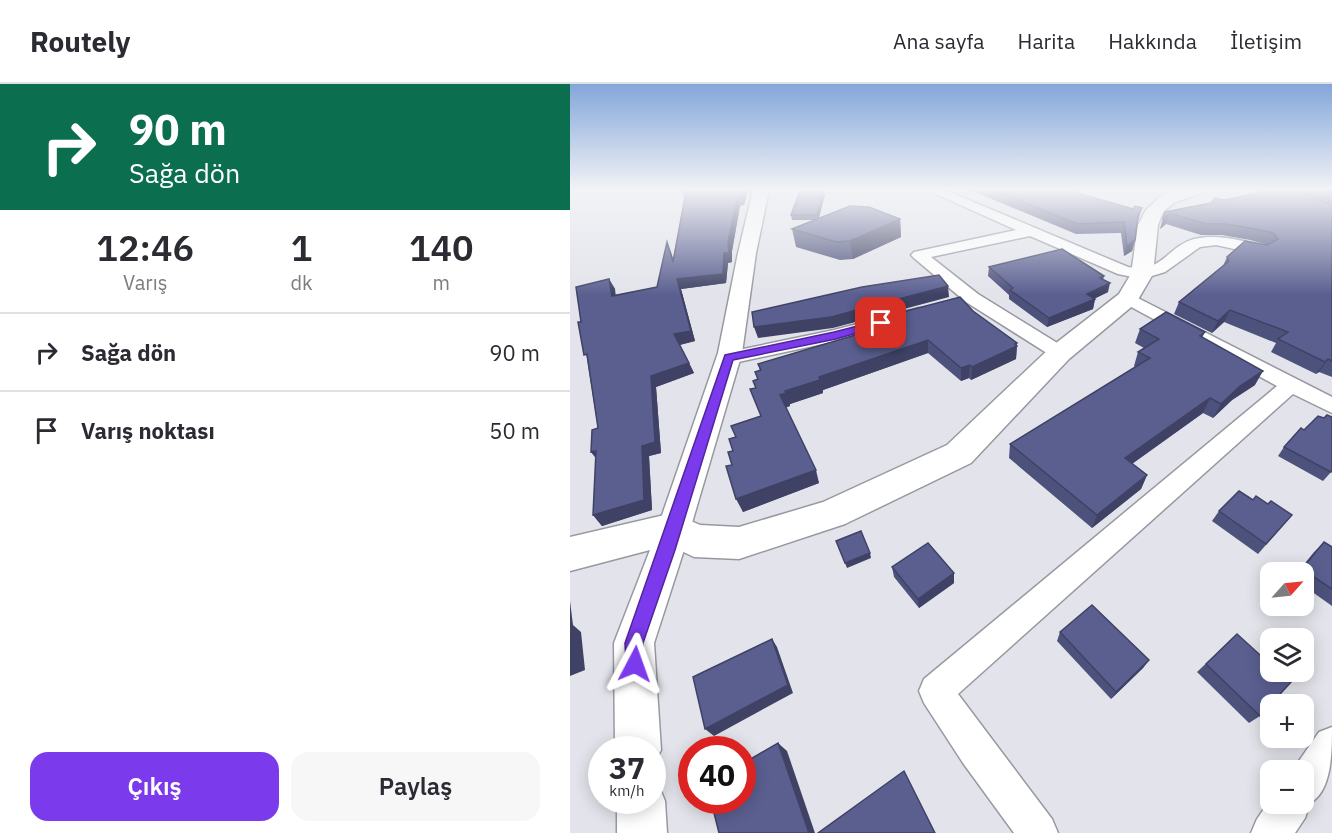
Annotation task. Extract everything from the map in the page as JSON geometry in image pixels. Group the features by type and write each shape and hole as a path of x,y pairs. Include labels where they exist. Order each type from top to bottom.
{"main road":[{"path":"570,554 673,528 694,541 739,543 832,514 959,454 1060,353 1135,286 1148,225"}],"street":[{"path":"638,736 634,643 729,358 753,225"},
{"path":"1014,225 1124,271 1135,286 1291,385 1332,406"},
{"path":"1030,232 919,255 972,298 1060,353"},
{"path":"1135,286 1196,243 1216,241 1262,250"},
{"path":"729,358 836,335 972,298"},
{"path":"1038,833 976,750 936,691 1291,385"},
{"path":"1314,771 1332,745"},
{"path":"641,814 642,833"},
{"path":"1271,833 1284,814"}],"building":[{"path":"680,225 731,225 728,242 729,253 724,253 723,274 677,279 691,331 674,334 689,363 651,376 655,442 642,446 644,500 593,515 596,451 591,452 592,430 598,428 587,354 584,355 578,322 581,322 576,287 609,279 612,296 657,287 667,242 673,262"},
{"path":"802,225 886,225 850,241 836,242 792,229"},
{"path":"1124,225 1137,225 1135,240 1127,246"},
{"path":"1232,225 1332,225 1332,361 1328,359 1325,362 1278,339 1288,332 1230,310 1218,321 1179,302 1229,261 1227,257 1245,241 1267,245 1278,239 1273,233"},
{"path":"1062,249 1104,276 1100,278 1110,283 1087,294 1095,299 1049,318 1010,290 1013,288 989,267"},
{"path":"939,275 948,286 831,317 754,327 752,312 862,287"},
{"path":"960,297 973,311 1017,343 1015,344 1017,346 972,367 970,365 961,368 928,340 785,391 786,393 780,395 816,470 736,499 726,466 732,465 728,452 733,451 729,439 736,437 731,426 761,416 750,389 756,388 753,381 758,379 755,372 761,370 758,364 889,325 887,316"},
{"path":"1166,312 1205,332 1200,336 1263,371 1240,386 1221,404 1210,398 1125,458 1147,475 1097,515 1010,444 1150,358 1138,352 1159,339 1140,329"},
{"path":"1327,415 1332,417 1331,472 1284,447 1301,428 1304,430 1318,416 1324,418"},
{"path":"1239,491 1253,500 1256,496 1268,504 1271,501 1292,515 1266,544 1219,511"},
{"path":"861,531 870,553 845,563 836,541"},
{"path":"1324,542 1332,547 1332,589 1314,577 1314,562 1308,562"},
{"path":"928,543 954,573 918,599 892,567"},
{"path":"1092,605 1149,660 1116,692 1060,632"},
{"path":"1237,634 1260,655 1260,682 1291,682 1280,694 1260,694 1260,716 1206,664"},
{"path":"772,639 788,685 705,729 693,677"},
{"path":"778,743 809,833 719,833 714,814 756,814 756,756"},
{"path":"904,771 935,833 818,833"}],"route":[{"path":"635,664 634,643 667,550 729,358 881,323"}]}
